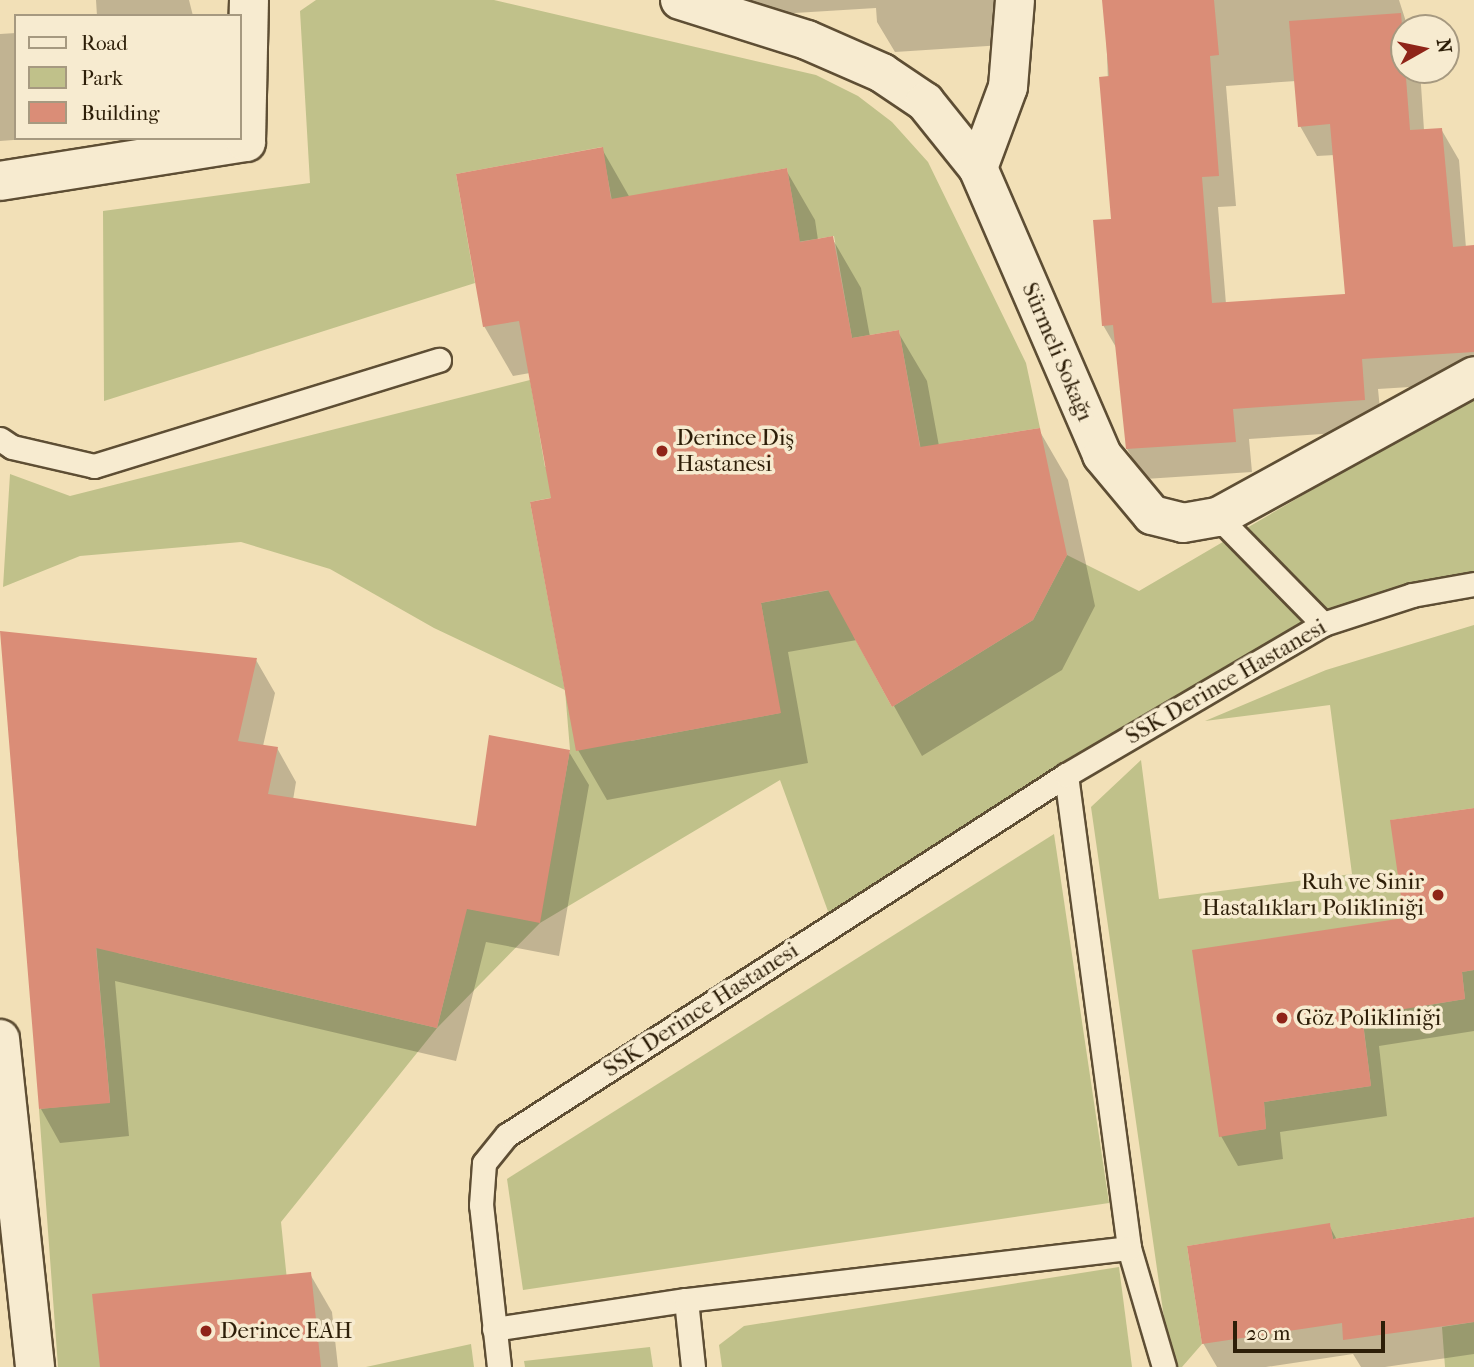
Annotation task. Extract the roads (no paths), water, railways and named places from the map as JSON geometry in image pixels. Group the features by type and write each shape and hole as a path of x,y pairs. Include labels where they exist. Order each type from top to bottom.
{"street":[{"path":"0,181 246,142 249,0"},
{"name":"Sürmeli Sokağı","path":"681,0 807,40 882,73 925,102 978,168 1102,455 1152,515 1183,523 1218,517 1474,376"},
{"path":"978,168 1009,87 1015,0"},
{"path":"0,1039 35,1367"}],"lane":[{"path":"0,439 12,447 94,466 439,360"},
{"path":"1218,517 1323,624"},
{"name":"SSK Derince Hastanesi","path":"499,1367 481,1205 484,1163 507,1135 1066,775 1323,624 1412,595 1474,584"},
{"path":"1066,775 1129,1248 1164,1367"},
{"path":"494,1329 685,1300 1129,1248"},
{"path":"685,1300 693,1367"}],"place":[{"name":"Derince Diş Hastanesi","path":"662,451"},
{"name":"Ruh ve Sinir Hastalıkları Polikliniği","path":"1438,895"},
{"name":"Göz Polikliniği","path":"1282,1018"},
{"name":"Derince EAH","path":"206,1331"}]}
